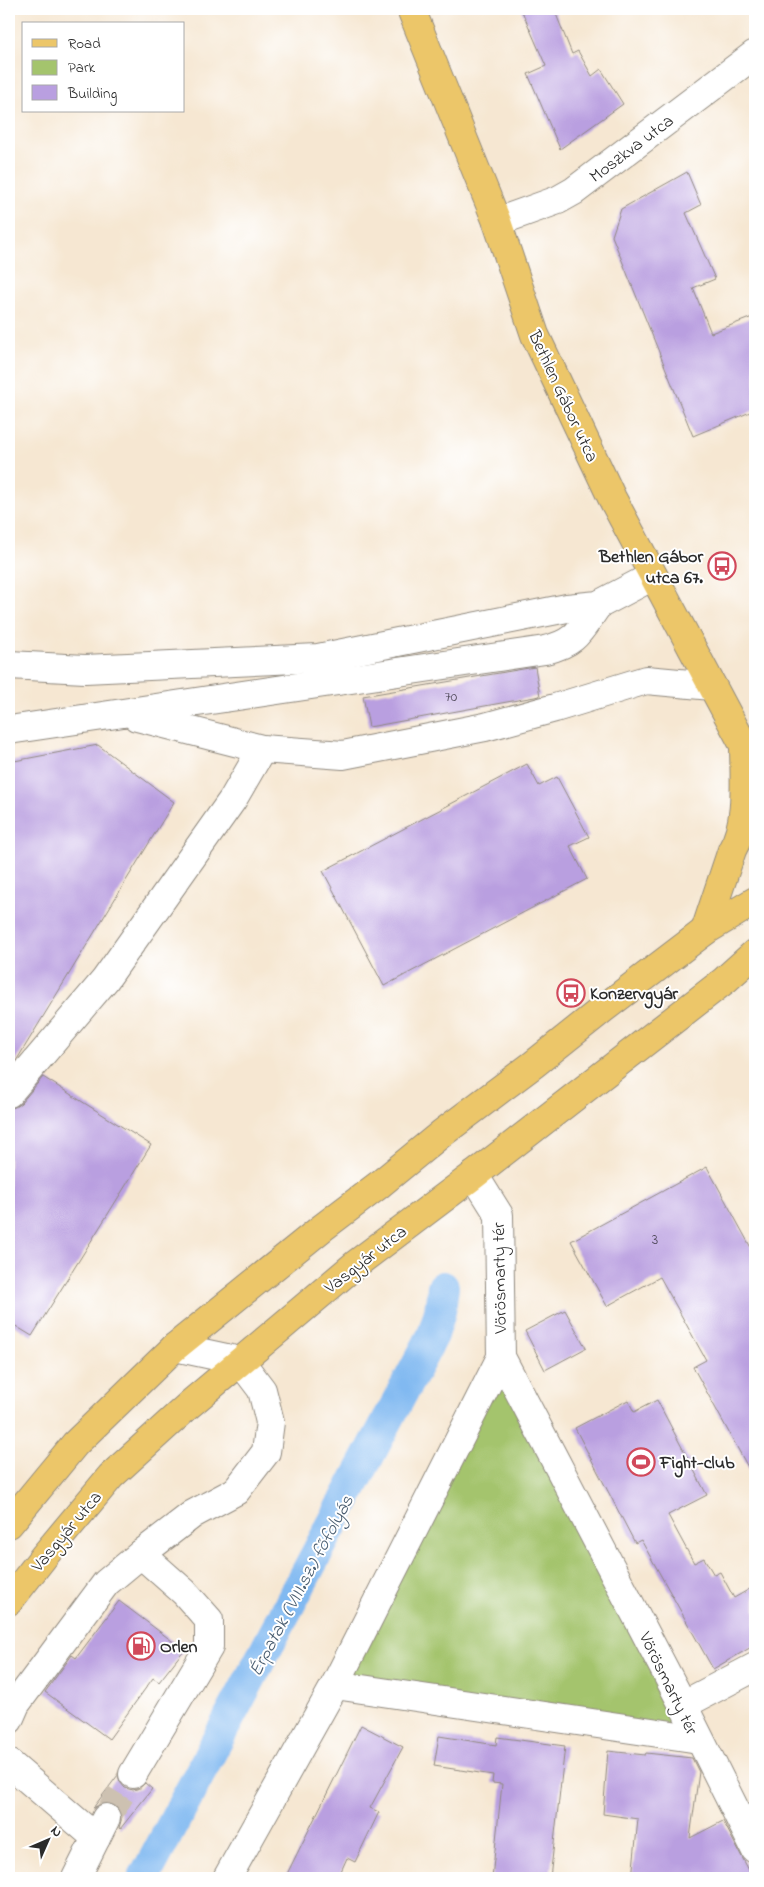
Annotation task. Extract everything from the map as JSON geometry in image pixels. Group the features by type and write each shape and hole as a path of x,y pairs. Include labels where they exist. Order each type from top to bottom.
{"main road":[{"name":"Bethlen Gábor utca","path":"411,9 497,222 535,335 612,498 712,686 751,752"},
{"path":"705,931 732,850 739,839 751,752"},
{"path":"9,1524 74,1444 175,1347 441,1134 705,931 755,901"},
{"name":"Vasgyár utca","path":"9,1601 44,1555 111,1476 190,1404 356,1264 726,980 755,954"},
{"path":"726,980 755,983"}],"street":[{"name":"Moszkva utca","path":"497,222 558,200 574,191 755,54"},
{"path":"9,665 85,669 318,658 567,608 598,605 653,576"},
{"path":"9,730 546,650 563,646 575,637 598,605"},
{"path":"123,713 262,749 343,754 485,727 646,680 712,686"},
{"path":"9,1093 105,980 234,799 262,749"},
{"name":"Vörösmarty tér","path":"474,1175 499,1215 501,1356 699,1739"},
{"path":"9,1720 16,1704 106,1583 193,1514 236,1491 266,1452 270,1422 262,1390 240,1361 175,1347"},
{"name":"Vörösmarty tér","path":"227,1878 334,1685 501,1356"},
{"path":"134,1774 209,1647 209,1620 184,1592 141,1554"},
{"path":"683,1705 755,1666"},
{"name":"Vörösmarty tér","path":"334,1685 699,1739"},
{"path":"699,1739 755,1849"},
{"path":"9,1763 101,1828 76,1878"}],"green space":[{"path":"501,1357 699,1739 335,1685"}],"building":[{"path":"521,9 554,9 572,54 578,51 592,76 601,69 623,104 560,149 528,74 546,66"},
{"path":"687,172 701,205 686,213 715,279 693,288 711,333 755,316 755,410 693,436 612,236 621,209"},
{"path":"535,667 540,696 369,727 363,696"},
{"path":"98,745 174,802 16,1061 9,1069 9,762"},
{"path":"527,764 539,786 557,777 589,837 570,846 587,879 384,986 323,871"},
{"path":"43,1077 151,1145 32,1336 9,1322 9,1108 21,1103"},
{"path":"707,1167 755,1255 755,1480 693,1367 706,1360 660,1277 607,1306 571,1241"},
{"path":"565,1310 586,1348 545,1370 525,1331"},
{"path":"628,1400 634,1412 657,1400 707,1495 668,1515 694,1563 704,1558 714,1575 720,1572 734,1598 755,1586 755,1645 713,1669 641,1540 635,1543 575,1428"},
{"path":"119,1601 184,1650 159,1682 153,1678 109,1739 45,1692 72,1655 76,1658"},
{"path":"361,1725 403,1747 370,1808 379,1812 355,1862 347,1858 338,1878 285,1878"},
{"path":"439,1736 496,1745 497,1737 565,1746 550,1878 492,1878 502,1784 492,1783 493,1775 434,1766"},
{"path":"608,1751 692,1758 699,1772 690,1838 723,1821 753,1878 632,1878 638,1819 603,1814"},
{"path":"118,1775 120,1782 125,1788 133,1790 140,1788 145,1783 152,1789 120,1829 122,1817 119,1810 113,1804 105,1802 93,1808"}],"waterway":[{"name":"Érpatak (VIII.sz.) főfolyás","path":"144,1878 433,1335 440,1311 443,1287"}],"tunnel":[{"path":"106,1818 133,1774"}],"place":[{"name":"Bethlen Gábor utca 67.","path":"722,566"},
{"name":"Konzervgyár","path":"571,993"},
{"name":"Fight-club","path":"641,1462"},
{"name":"Orlen","path":"141,1646"}]}
